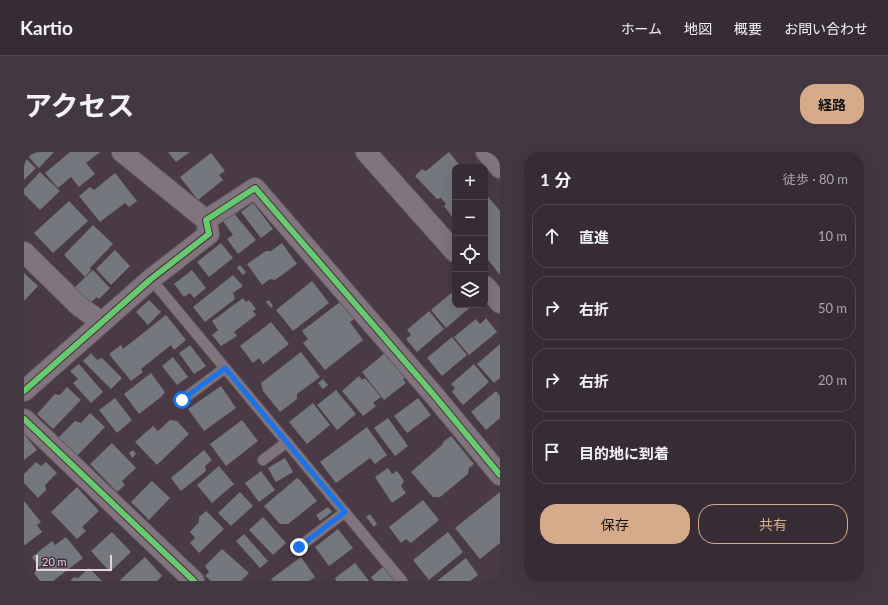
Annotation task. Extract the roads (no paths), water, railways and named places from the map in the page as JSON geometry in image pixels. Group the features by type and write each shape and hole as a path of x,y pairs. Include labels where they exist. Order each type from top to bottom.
{"street":[{"path":"24,391 151,279 209,234 206,220 122,152"},
{"path":"486,152 500,168"},
{"path":"369,153 452,249"},
{"path":"206,220 255,188 433,394 500,475"},
{"path":"24,252 80,307 102,322"},
{"path":"488,289 500,303"},
{"path":"24,420 194,581"}],"lane":[{"path":"151,279 402,581"},
{"path":"182,400 225,368"},
{"path":"263,460 287,442"},
{"path":"299,547 345,512"}]}
